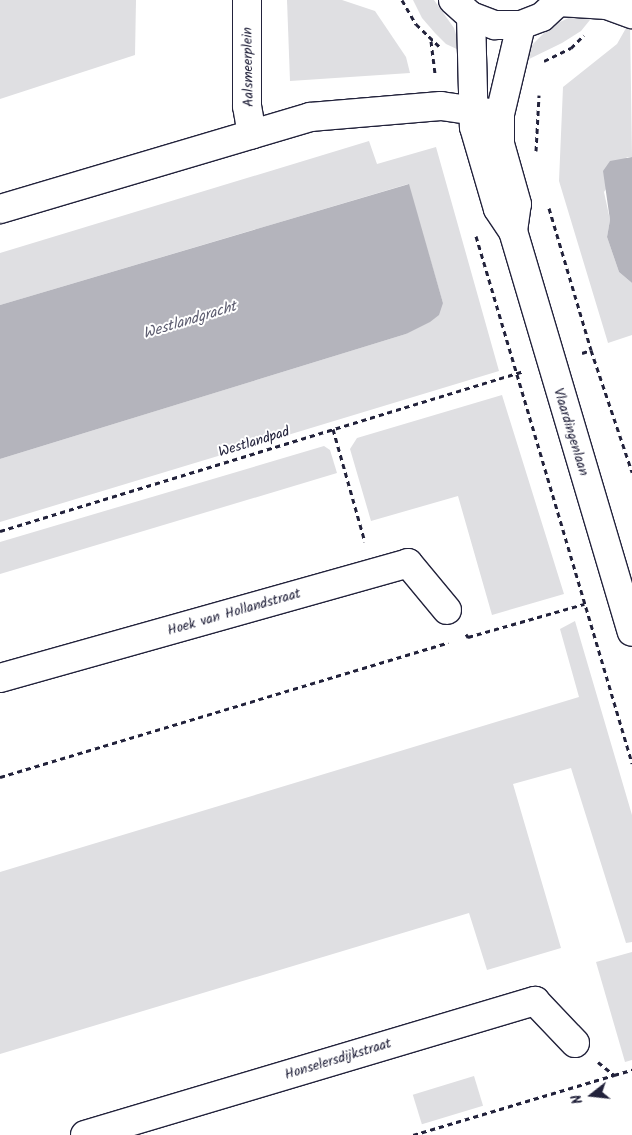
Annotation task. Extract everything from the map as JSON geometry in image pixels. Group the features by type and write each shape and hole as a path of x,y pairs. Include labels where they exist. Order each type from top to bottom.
{"street":[{"name":"Aalsmeerplein","path":"247,0 247,106 252,135"},
{"path":"462,8 495,25 521,25 542,17 560,1 607,5 632,14"},
{"name":"Vlaardingenlaan","path":"462,8 474,109 474,128 498,209 513,231 632,632"},
{"name":"Vlaardingenlaan","path":"513,231 517,204 500,144 500,114 521,25"},
{"path":"0,209 310,117 441,106 500,114"},
{"name":"Hoek van Hollandstraat","path":"0,678 408,562 447,610"},
{"name":"Honselersdijkstraat","path":"85,1135 535,1000 575,1043"}],"path":[{"path":"402,0 416,24 431,41"},
{"path":"543,69 546,61"},
{"path":"535,160 539,86"},
{"path":"547,198 591,350 632,472"},
{"path":"475,232 515,374 632,763"},
{"name":"Westlandpad","path":"0,531 515,374"},
{"path":"333,429 374,572"},
{"path":"0,777 584,604"},
{"path":"447,610 468,637"},
{"path":"413,1135 614,1076"}],"shaded area":[{"path":"0,0 136,0 135,55 0,99"},
{"path":"287,0 342,0 375,11 406,57 410,73 290,81"},
{"path":"413,0 434,0 454,28 461,51 446,44 435,33 422,18"},
{"path":"594,15 581,31 562,43 525,61 528,49 551,26 573,16"},
{"path":"630,21 632,157 627,157 604,192 610,220 607,237 619,272 632,283 632,335 608,343 559,181 563,87 617,44"},
{"path":"369,141 377,164 436,147 499,371 0,522 0,459 406,334 443,303 408,184 0,305 0,253"},
{"path":"502,395 564,594 492,615 458,496 371,521 350,449 357,438"},
{"path":"324,446 330,450 337,473 0,574 0,542"},
{"path":"575,621 632,815 632,942 626,943 571,768 513,784 561,948 487,970 469,913 0,1054 0,872 579,697 560,629"},
{"path":"632,952 632,1060 625,1062 596,962"},
{"path":"474,1076 483,1106 422,1124 413,1095"}],"water":[{"path":"632,157 632,283 619,272 607,237 610,220 603,171 610,161"},
{"name":"Westlandgracht","path":"409,184 443,303 439,315 430,322 406,334 0,459 0,305"}]}
